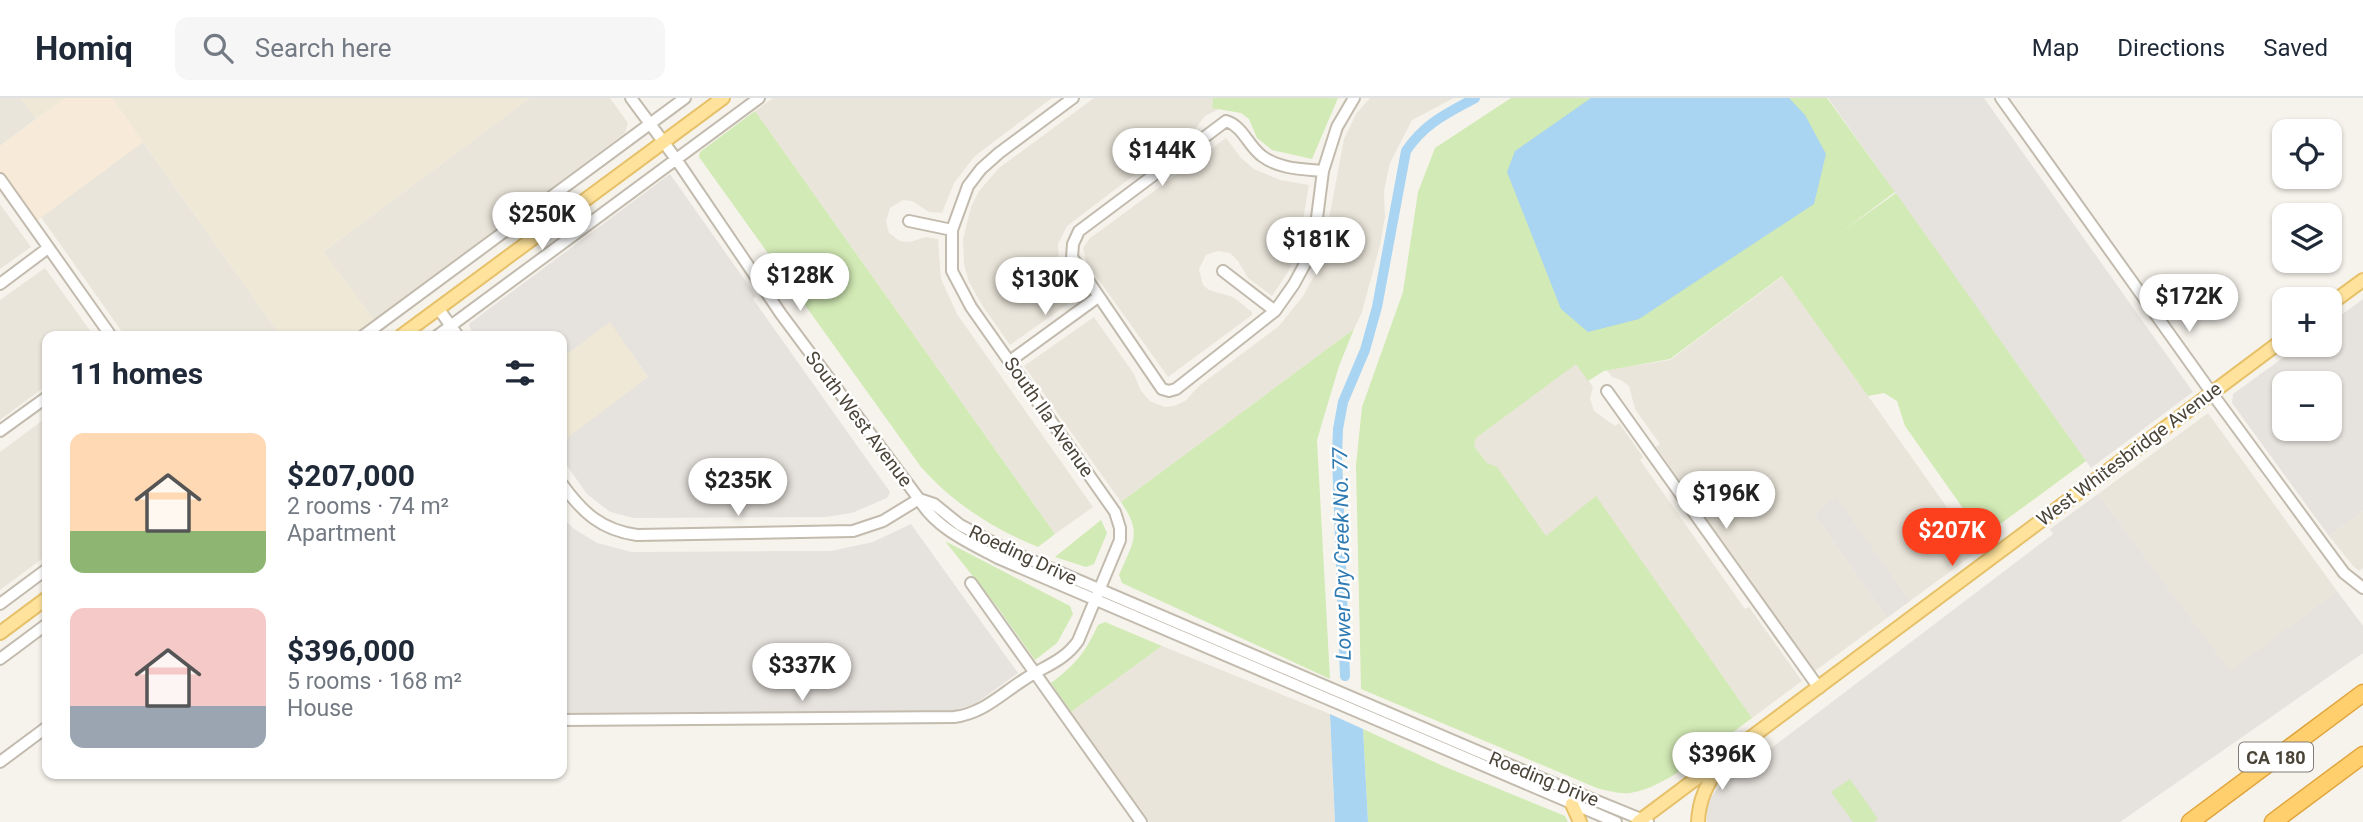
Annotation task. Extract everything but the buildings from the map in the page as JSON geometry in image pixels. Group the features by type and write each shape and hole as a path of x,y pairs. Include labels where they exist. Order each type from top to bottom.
{"highway":[{"name":"CA 180","path":"2190,822 2363,693"},
{"name":"CA 180","path":"2273,822 2363,755"}],"main road":[{"path":"408,331 723,98"},
{"path":"2342,295 2363,280"},
{"name":"West Whitesbridge Avenue","path":"1643,821 2272,348"},
{"path":"0,633 42,602"},
{"path":"1698,822 1704,789 1727,756"},
{"path":"1572,804 1580,822"}],"street":[{"name":"South West Avenue","path":"631,98 676,159 781,314 919,499"},
{"path":"370,331 685,98"},
{"path":"444,331 759,98"},
{"name":"South Ila Avenue","path":"1073,98 981,169 968,186 952,230 952,271 971,307 1115,512 1120,528 1120,540 1096,595"},
{"path":"1323,171 1289,168 1269,160 1252,146 1235,124 1226,121 1079,231 1073,244 1072,257 1162,388 1169,391 1176,389 1275,311 1294,284 1313,248 1323,171 1337,127 1354,98"},
{"path":"2001,98 2344,573 2363,587"},
{"path":"0,179 107,331"},
{"path":"909,221 952,230"},
{"path":"0,284 48,248"},
{"path":"1223,271 1275,311"},
{"path":"1010,362 1098,298"},
{"path":"438,308 454,331"},
{"path":"1608,391 1819,688"},
{"path":"0,431 42,401"},
{"path":"567,491 576,504 597,523 611,530 637,535 852,531 883,521 919,499"},
{"name":"Roeding Drive","path":"919,499 934,504 960,525 981,537 1096,595 1616,822"},
{"path":"0,604 42,573"},
{"path":"971,583 1141,822"},
{"path":"567,720 954,717 982,709 1072,650 1096,595"},
{"name":"Roeding Drive","path":"1096,595 1643,821"},
{"path":"0,659 42,628"},
{"path":"0,762 42,731"}],"shaded area":[{"path":"0,98 21,98 36,119 0,146"},
{"path":"21,98 65,98 36,119"},
{"path":"65,98 112,98 143,142 31,225 0,182 0,146"},
{"path":"112,98 530,98 323,252 374,320 359,331 277,331"},
{"path":"530,98 610,98 628,123 625,133 374,320 323,252"},
{"path":"773,98 1052,98 975,156 954,183 942,213 929,212 912,201 903,200 890,208 886,221 889,233 900,241 910,242 926,237 938,239 941,279 957,314 1093,507 1055,534 755,111"},
{"path":"1094,98 1213,98 1212,107 1219,109 1205,116 1196,128 1067,226 1058,244 1059,263 1079,296 1010,345 969,282 964,264 963,239 971,207 979,191 999,168"},
{"path":"1370,98 1454,98 1412,120 1390,163 1384,191 1385,217 1380,245 1362,312 1354,329 1121,502 1024,366 1094,317 1150,401 1165,407 1185,401 1199,386 1279,326 1303,296 1315,274 1323,250 1344,139 1356,114"},
{"path":"1828,98 1984,98 2193,392 2091,468"},
{"path":"1226,138 1241,158 1254,169 1280,180 1309,185 1299,243 1288,272 1272,296 1248,278 1230,253 1218,251 1206,255 1199,269 1203,285 1209,290 1233,297 1252,312 1252,315 1168,377 1086,262 1083,248 1089,239"},
{"path":"143,142 277,331 121,331 41,217"},
{"path":"670,174 756,296 753,299 890,492 887,498 852,513 825,517 634,518 610,512 587,494 567,466 567,437 648,377 610,323 567,354 567,331 472,331 470,323"},
{"path":"0,204 31,247 0,269"},
{"path":"45,268 90,331 42,331 42,389 0,420 0,300"},
{"path":"1783,276 1978,551 1910,601 1836,498 1814,514 1887,618 1815,671 1656,447 1660,444 1635,409 1629,386 1612,377 1607,370 1670,360"},
{"path":"2363,299 2363,511 2329,536 2232,403 2233,394 2284,357 2342,357 2342,314"},
{"path":"610,322 648,377 567,438 567,354"},
{"path":"1576,363 1593,387 1590,399 1594,411 1615,426 1619,423 1643,457 1640,460 1745,609 1749,607 1802,681 1752,718 1597,499 1546,537 1497,468 1487,463 1474,446 1476,438"},
{"path":"2208,413 2337,591 2230,672 2098,494"},
{"path":"42,421 42,559 0,590 0,452"},
{"path":"2098,494 2230,671 2337,591 2363,626 2363,653 2120,822 1707,822 1707,803 1716,790 2053,534 2050,529"},
{"path":"1836,497 1910,601 1887,618 1814,514"},
{"path":"2363,511 2363,568 2359,571 2329,536"},
{"path":"567,522 597,543 632,552 831,551 873,542 911,524 1018,673 975,704 951,711 567,713"},
{"path":"1162,646 1330,714 1335,822 1149,822 1071,712"}],"green space":[{"path":"1213,98 1338,98 1312,159 1272,150 1257,138 1249,119 1241,113 1212,108"},
{"path":"1511,98 1827,98 1895,192 1840,233 1896,193 2086,461 1988,533 1979,531 1905,426 1897,401 1884,393 1868,396 1782,276 1670,359 1604,371 1588,381 1576,364 1476,438 1474,446 1487,463 1497,467 1546,536 1596,496 1752,718 1677,773 1645,789 1630,793 1597,788 1361,689 1356,465 1362,407 1403,292 1418,192 1435,148"},
{"path":"755,111 1055,534 1038,547 1005,532 960,504 921,467 699,157 700,152"},
{"path":"1354,329 1339,366 1317,440 1330,679 1122,583 1119,575 1132,546 1134,530 1121,502"},
{"path":"1101,520 1107,533 1094,564 1086,567 1055,557"},
{"path":"945,541 1070,606 1073,614 1057,643 1035,660"},
{"path":"1105,622 1162,646 1071,712 1051,683 1073,664 1084,651 1098,625"},
{"path":"1363,729 1443,766 1565,816 1568,822 1368,822"},
{"path":"1850,779 1878,819 1874,822 1853,822 1831,792"}],"water":[{"path":"1591,98 1789,98 1805,115 1826,154 1814,204 1639,319 1588,332 1561,309 1507,172 1515,151"},
{"path":"1330,714 1363,729 1368,822 1335,822"}],"waterway":[{"name":"Lower Dry Creek No. 77","path":"1345,676 1337,456 1343,402 1365,350 1377,307 1406,151 1429,126 1475,98"}]}
